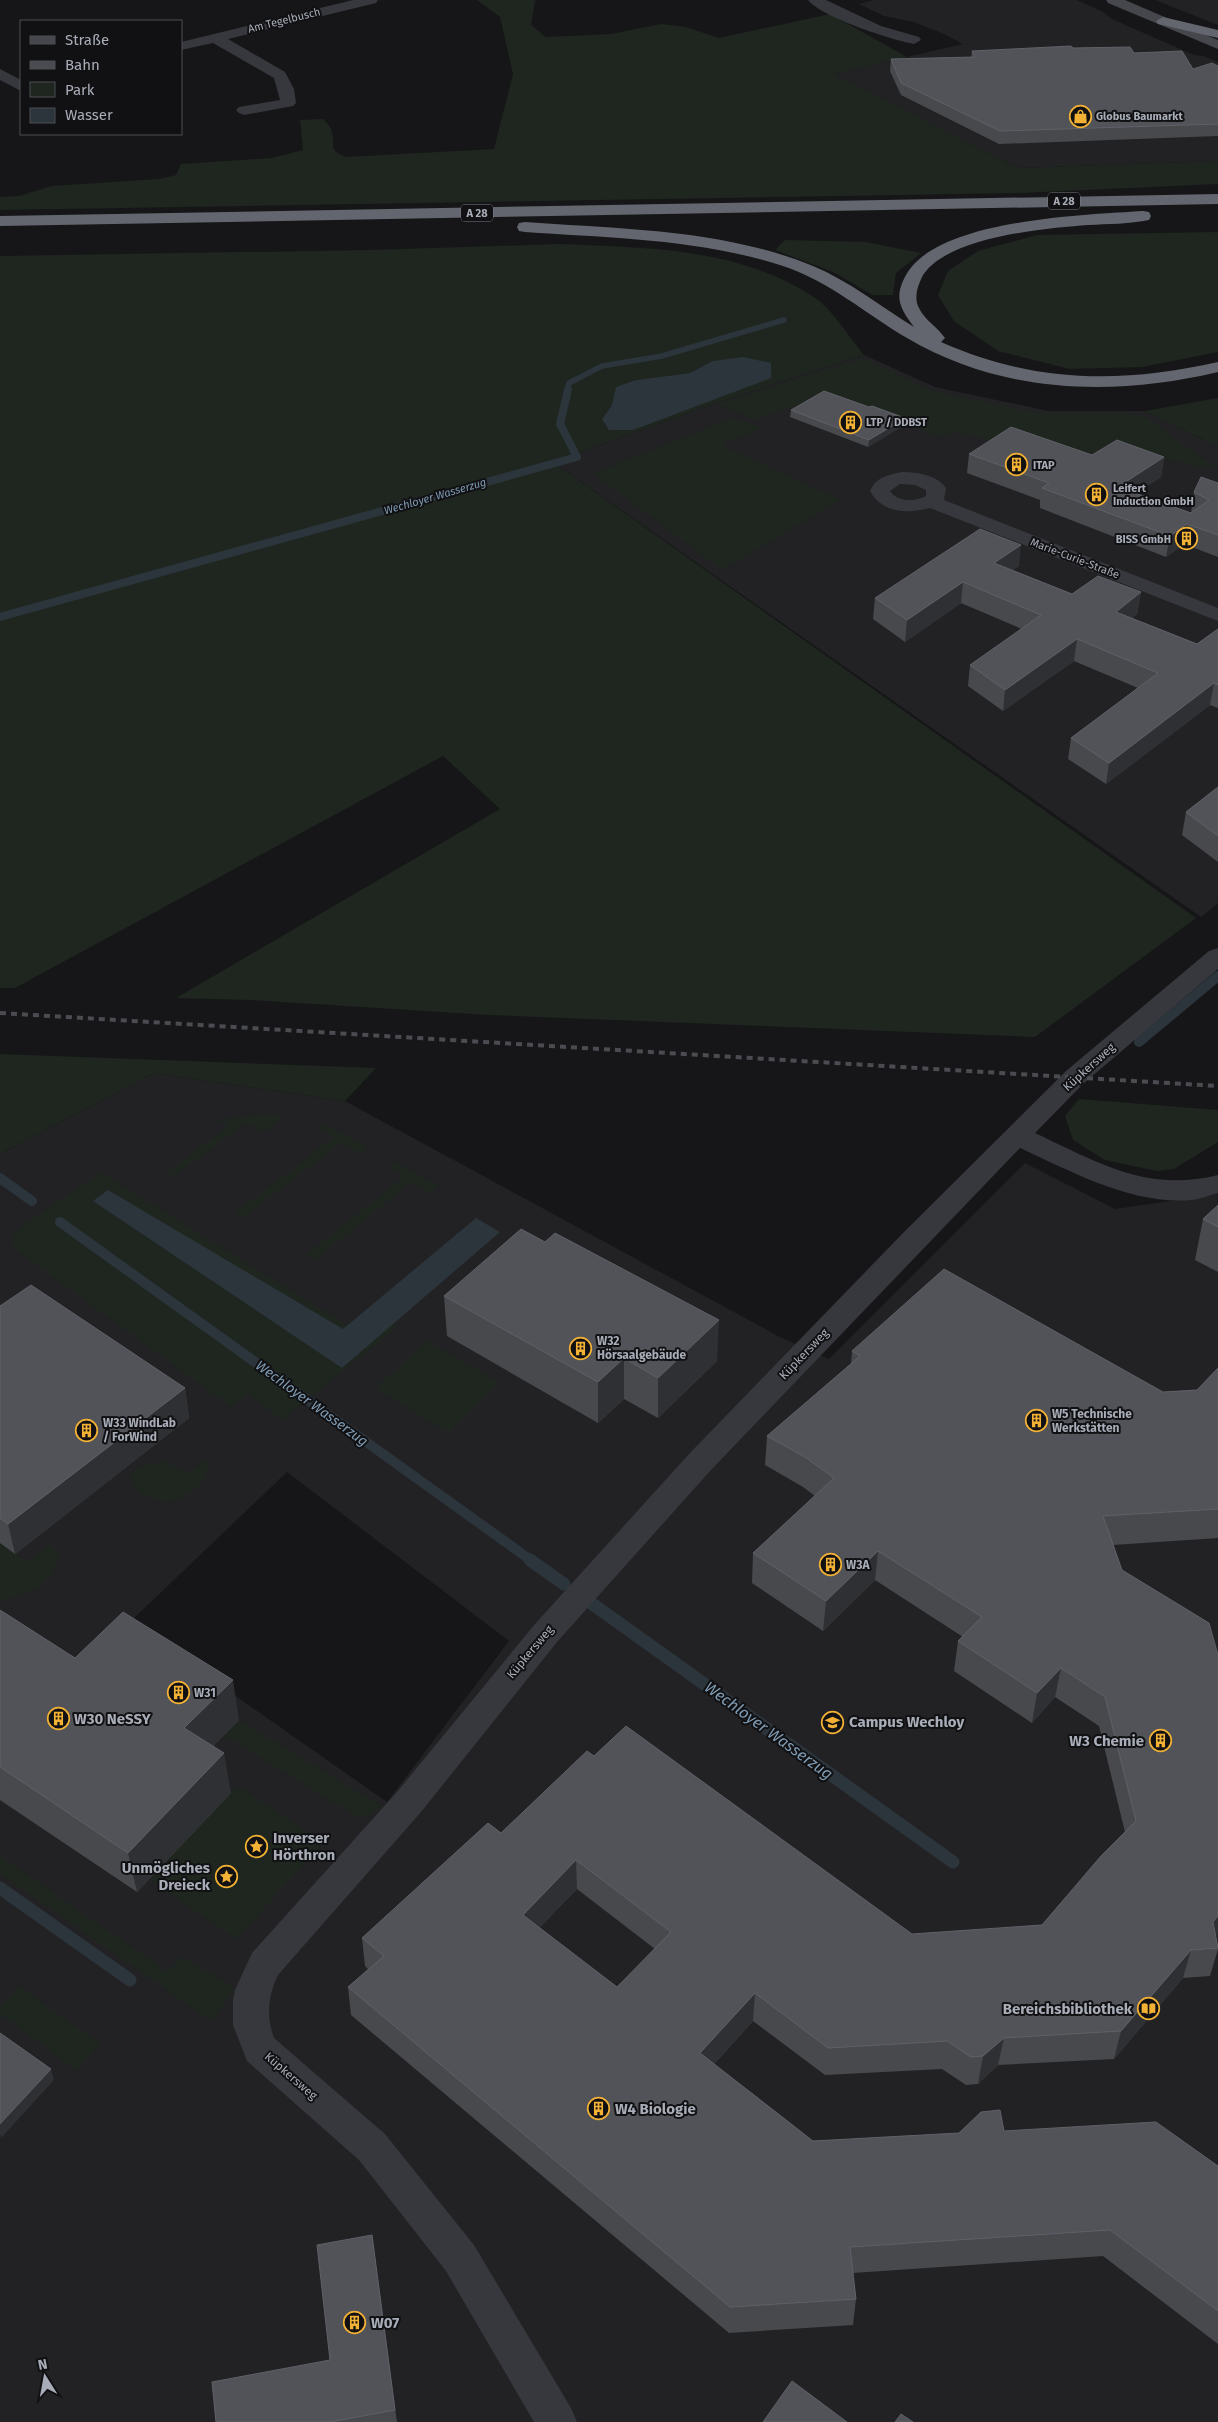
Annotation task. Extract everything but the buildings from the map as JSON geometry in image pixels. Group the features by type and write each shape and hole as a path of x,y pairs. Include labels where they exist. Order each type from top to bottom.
{"highway":[{"path":"1163,21 1218,34"},
{"name":"A 28","path":"0,221 1218,199"},
{"name":"A 28","path":"109,235 1218,215"},
{"path":"976,362 928,332 914,315 906,296 910,278 923,261 945,248 978,236 1020,228 1144,216"},
{"path":"525,227 699,242 764,255 820,276 849,292 932,345 1009,372 1057,381 1108,384 1158,380 1218,367"}],"street":[{"name":"Am Tegelbusch","path":"182,46 350,2 371,0"},
{"path":"815,0 866,26 891,36 914,40"},
{"path":"1113,0 1218,46"},
{"path":"214,38 280,75 286,89 288,103 244,110"},
{"path":"0,73 20,86"},
{"path":"0,92 20,87"},
{"name":"Marie-Curie-Straße","path":"931,502 1218,615"},
{"name":"Küpkersweg","path":"557,2422 460,2258 372,2146 260,2049 251,2024 253,1990 265,1964 409,1802 546,1633 700,1462 1016,1134 1081,1072 1218,956"},
{"path":"1016,1134 1121,1182 1168,1190 1203,1190 1218,1184"}],"shaded area":[{"path":"874,0 1077,0 1103,12 1112,19 1194,55 1203,56 1218,62 1218,161 1018,168 833,74 963,44 914,22 884,16 859,4"},
{"path":"1155,0 1218,0 1218,25"},
{"path":"864,355 935,387 1049,411 1145,411 1218,447 1218,903 1201,917 553,462 714,404"},
{"name":"Campus Wechloy","path":"154,1073 345,1101 780,1337 829,1359 1025,1163 1115,1209 1192,1198 1218,1190 1218,2422 0,2422 0,1154","holes":["287,1472 509,1641 387,1802 130,1622"]}],"green space":[{"path":"477,0 537,0 535,1 531,25 546,37 611,34 661,24 686,27 719,38 830,14 907,57 834,74 1018,168 1218,161 1218,184 1020,193 0,210 0,197 19,196 52,186 159,179 176,175 181,164 272,158 303,150 300,120 323,119 331,130 334,150 346,157 494,149 513,74 500,17"},
{"path":"1218,232 1218,352 1142,367 1070,369 998,351 954,321 938,295 948,271 978,251 1037,235"},
{"path":"785,240 866,242 921,253 896,273 893,295 873,295 833,272 775,250"},
{"path":"560,244 660,250 726,260 758,269 789,283 818,300 836,318 864,355 714,404 553,462 1196,918 1035,1037 489,1015 250,1000 176,998 500,809 443,756 15,988 0,988 0,256 370,250","holes":["713,361 602,419 612,405 636,380 690,373"]},
{"path":"863,358 932,391 1032,412 1143,415 1218,470 1145,455 1107,461 1002,443 952,431 942,437 824,396 755,420 719,404"},
{"path":"1218,398 1218,447 1145,411"},
{"path":"733,418 763,428 722,445 840,500 722,570 593,473"},
{"path":"0,1054 376,1068 345,1101 154,1073 0,1154"},
{"path":"1079,1099 1218,1110 1218,1142 1174,1169 1157,1171 1105,1160 1073,1140 1065,1116"},
{"path":"258,1115 279,1115 284,1117 264,1132 246,1123 173,1177 166,1173 228,1126 218,1120"},
{"path":"325,1124 368,1147 360,1153 341,1143 243,1218 235,1213 334,1137 319,1128"},
{"path":"395,1162 439,1186 431,1193 411,1182 315,1260 306,1255 405,1176 389,1167"},
{"path":"100,1172 347,1325 366,1310 398,1327 282,1420 249,1394 231,1407 13,1248 11,1239 17,1230"},
{"path":"427,1341 499,1382 449,1433 375,1388"},
{"path":"207,1459 208,1468 201,1483 194,1490 178,1499 161,1501 142,1494 130,1478 135,1469 147,1464 167,1462 186,1474"},
{"path":"0,1542 28,1562 50,1544 59,1553 56,1565 46,1581 38,1587 21,1595 0,1600"},
{"path":"239,1720 381,1806 368,1816 357,1817 224,1735"},
{"path":"237,1786 324,1843 236,1939 149,1879"},
{"path":"0,1856 168,1972 183,1956 236,1990 210,2020 0,1874"},
{"path":"19,1986 100,2044 76,2070 0,2014 0,2006"}],"water":[{"path":"743,357 771,363 771,378 633,430 609,430 602,419 612,405 616,387 636,380 690,373 713,361"},
{"path":"108,1190 343,1329 476,1218 500,1232 342,1368 93,1201"}],"waterway":[{"name":"Wechloyer Wasserzug","path":"567,391 569,383 602,366 662,356 784,320"},
{"name":"Wechloyer Wasserzug","path":"0,617 577,457 560,424 568,390"},
{"path":"1139,1042 1218,976"},
{"name":"Wechloyer Wasserzug","path":"0,1178 32,1201"},
{"name":"Wechloyer Wasserzug","path":"60,1222 532,1561"},
{"name":"Wechloyer Wasserzug","path":"530,1560 564,1584"},
{"name":"Wechloyer Wasserzug","path":"584,1598 953,1862"},
{"path":"0,1888 130,1980"}],"railway":[{"path":"0,1013 1218,1086"}],"place":[{"name":"Globus Baumarkt","path":"1080,116"},
{"name":"LTP / DDBST","path":"850,422"},
{"name":"ITAP","path":"1017,465"},
{"name":"Leifert Induction GmbH","path":"1097,494"},
{"name":"BISS GmbH","path":"1187,539"},
{"name":"W32 Hörsaalgebäude","path":"581,1348"},
{"name":"W5 Technische Werkstätten","path":"1036,1421"},
{"name":"W33 WindLab / ForWind","path":"87,1430"},
{"name":"W3A","path":"830,1565"},
{"name":"W31","path":"178,1693"},
{"name":"W30 NeSSY","path":"58,1719"},
{"name":"Campus Wechloy","path":"833,1722"},
{"name":"W3 Chemie","path":"1160,1741"},
{"name":"Inverser Hörthron","path":"257,1847"},
{"name":"Unmögliches Dreieck","path":"226,1877"},
{"name":"Bereichsbibliothek","path":"1148,2009"},
{"name":"W4 Biologie","path":"599,2109"},
{"name":"W07","path":"355,2323"}]}
